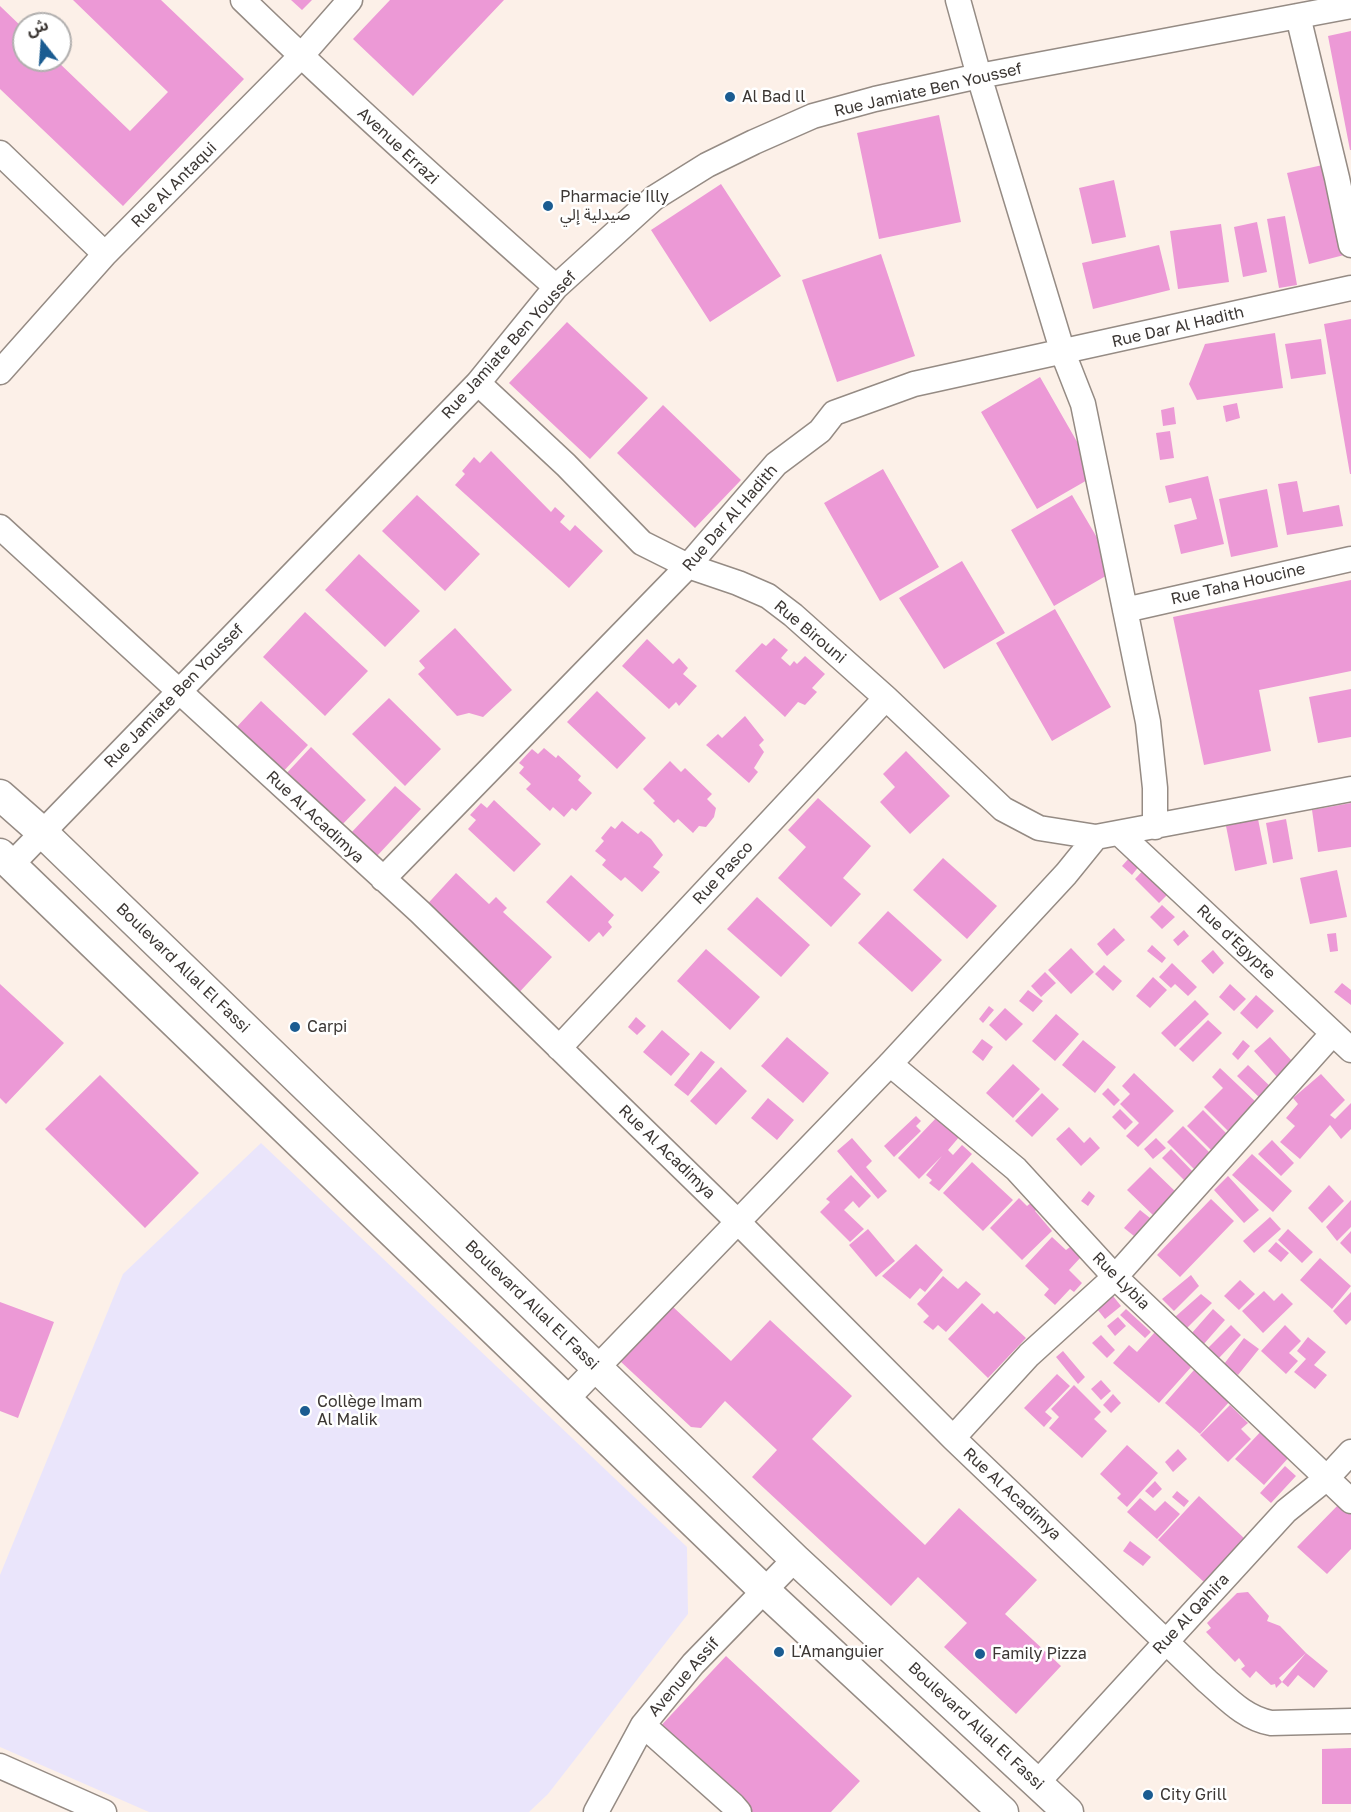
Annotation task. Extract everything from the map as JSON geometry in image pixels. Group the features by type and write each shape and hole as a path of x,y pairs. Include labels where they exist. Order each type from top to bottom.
{"main road":[{"name":"Boulevard Allal El Fassi","path":"0,795 42,832 795,1559 1068,1812"},
{"path":"6,859 765,1591 1003,1812"}],"street":[{"name":"Avenue Errazi","path":"243,0 442,186 556,287"},
{"name":"Rue Al Antaqui","path":"0,372 105,254 301,56 350,0"},
{"path":"958,0 1063,353 1083,404 1149,734 1155,788 1155,827"},
{"name":"Rue Jamiate Ben Youssef","path":"6,859 42,832 478,383 556,287 654,198 706,165 813,116 875,99 979,76 1351,6"},
{"path":"1298,16 1351,245"},
{"path":"0,153 105,254"},
{"name":"Rue Dar Al Hadith","path":"383,879 688,566 776,464 820,431 834,413 914,384 1351,288"},
{"name":"Rue Birouni","path":"478,383 566,465 642,543 688,566 768,596 793,615 886,698 1003,809 1039,828 1096,837 1351,789"},
{"name":"Rue Al Acadimya","path":"0,527 420,912 739,1223 952,1438 1207,1681 1246,1714 1258,1721 1271,1723 1351,1721"},
{"name":"Rue Taha Houcine","path":"1125,610 1351,559"},
{"name":"Rue Pasco","path":"559,1048 886,698"},
{"name":"Rue d'Egypte","path":"1120,834 1351,1050"},
{"path":"566,1400 739,1223 816,1138 890,1064 1066,874 1096,837"},
{"path":"952,1438 1029,1356 1115,1277 1333,1033"},
{"name":"Rue Lybia","path":"890,1064 1016,1169 1115,1277 1351,1501"},
{"name":"Rue Al Qahira","path":"1037,1783 1286,1511 1328,1478 1351,1452"},
{"name":"Avenue Assif","path":"596,1812 643,1725 693,1664 795,1559"},
{"path":"643,1725 739,1812"},
{"path":"0,1766 104,1812"}],"shaded area":[{"name":"Collège Imam Al Malik","path":"261,1143 687,1547 688,1614 548,1794 529,1812 149,1812 0,1747 0,1575 123,1274"}],"building":[{"path":"73,0 161,0 244,79 123,206 0,89 0,6 12,18 12,72 69,72 130,131 168,92"},
{"path":"291,0 312,0 302,10"},
{"path":"390,0 504,0 413,96 353,39"},
{"path":"1351,31 1351,150 1350,150 1328,36"},
{"path":"939,115 961,222 879,239 857,133"},
{"path":"1327,164 1348,254 1309,264 1287,173"},
{"path":"1114,180 1126,237 1092,244 1079,188"},
{"path":"721,184 781,276 710,322 651,230"},
{"path":"1285,216 1297,285 1279,288 1267,219"},
{"path":"1257,222 1267,272 1243,277 1234,227"},
{"path":"1221,224 1229,282 1178,289 1170,231"},
{"path":"1159,245 1170,290 1093,309 1082,263"},
{"path":"881,254 915,356 837,382 802,280"},
{"path":"1351,319 1351,474 1350,474 1324,324"},
{"path":"567,322 648,398 590,459 509,383"},
{"path":"1275,333 1283,388 1197,400 1189,384 1205,344"},
{"path":"1321,339 1326,374 1291,379 1285,344"},
{"path":"1040,377 1096,475 1037,509 981,412"},
{"path":"1237,403 1240,418 1226,422 1223,406"},
{"path":"663,405 741,480 695,528 617,453"},
{"path":"1174,407 1176,424 1163,426 1161,410"},
{"path":"1170,431 1174,458 1160,460 1156,433"},
{"path":"491,451 551,512 555,507 565,516 560,522 570,531 575,525 603,551 569,588 455,485 465,474 462,471 474,457 480,463"},
{"path":"883,469 939,567 880,601 824,503"},
{"path":"1208,476 1224,544 1181,554 1174,525 1197,519 1191,498 1169,503 1165,486"},
{"path":"1297,481 1303,512 1339,505 1343,526 1287,535 1278,484"},
{"path":"1267,489 1278,547 1231,557 1219,499"},
{"path":"417,495 480,554 445,591 382,531"},
{"path":"1072,495 1116,570 1054,606 1011,530"},
{"path":"359,554 420,611 385,647 325,590"},
{"path":"962,561 1005,633 944,669 899,598"},
{"path":"1351,580 1351,671 1259,690 1271,751 1204,765 1173,617"},
{"path":"1055,609 1111,707 1052,741 996,643"},
{"path":"305,612 368,671 325,716 263,657"},
{"path":"455,628 512,690 483,717 469,713 457,716 418,674 425,668 419,661"},
{"path":"774,638 788,650 781,658 790,666 794,661 797,664 805,656 825,674 812,688 817,692 805,705 798,702 785,717 735,671 762,643 766,646"},
{"path":"647,639 673,664 679,658 688,668 683,674 697,686 679,706 676,702 669,709 622,666"},
{"path":"1351,689 1351,737 1318,743 1309,697"},
{"path":"597,691 646,738 617,769 567,722"},
{"path":"389,698 441,749 405,786 352,734"},
{"path":"261,701 308,745 280,775 233,731"},
{"path":"745,716 764,740 759,745 764,752 754,768 758,772 749,783 706,745 718,734 722,738"},
{"path":"311,747 366,800 338,829 283,777"},
{"path":"544,748 556,758 558,755 581,776 578,780 592,793 576,811 572,808 564,817 553,807 550,811 526,789 531,784 519,773 524,767 519,763 532,749 538,754"},
{"path":"906,751 950,796 910,834 880,802 895,787 883,774"},
{"path":"670,761 681,772 685,768 712,794 707,799 716,808 714,817 706,827 699,826 693,833 678,819 674,823 653,803 655,801 643,789"},
{"path":"395,786 421,809 376,857 350,834"},
{"path":"818,798 871,846 843,878 861,894 831,927 778,878 806,847 788,830"},
{"path":"494,800 541,844 514,872 468,829 476,820 470,815 481,803 487,808"},
{"path":"1351,803 1351,847 1318,852 1312,810"},
{"path":"1258,819 1267,864 1235,871 1226,826"},
{"path":"1286,819 1293,859 1273,863 1266,823"},
{"path":"622,821 638,834 641,831 651,839 663,855 653,867 660,872 642,892 625,877 621,881 602,865 606,860 595,851 604,841 601,838 611,826 615,829"},
{"path":"1130,857 1140,865 1132,875 1122,866"},
{"path":"943,858 997,906 967,939 913,890"},
{"path":"1149,864 1174,888 1159,903 1135,879"},
{"path":"1337,870 1347,917 1310,924 1300,878"},
{"path":"456,873 489,904 496,897 507,908 503,912 552,957 514,998 420,912"},
{"path":"571,875 614,915 608,922 612,927 603,937 599,932 589,942 546,902"},
{"path":"757,897 810,945 781,977 727,929"},
{"path":"1162,905 1175,917 1162,929 1150,917"},
{"path":"888,911 942,960 912,992 858,943"},
{"path":"1114,928 1125,940 1107,956 1097,944"},
{"path":"1184,930 1189,936 1178,946 1173,940"},
{"path":"1336,933 1338,951 1330,952 1327,934"},
{"path":"1152,945 1166,958 1162,963 1147,951"},
{"path":"1071,948 1094,972 1071,994 1048,970"},
{"path":"706,949 760,997 730,1030 677,981"},
{"path":"1213,950 1224,963 1213,974 1201,961"},
{"path":"1172,963 1197,987 1188,996 1175,984 1171,988 1159,977"},
{"path":"1104,965 1122,981 1113,991 1095,974"},
{"path":"1045,972 1056,983 1041,997 1031,986"},
{"path":"1153,977 1167,990 1150,1008 1136,996"},
{"path":"1342,983 1351,990 1351,1005 1334,992"},
{"path":"0,984 64,1043 6,1104 0,1098"},
{"path":"1230,984 1246,999 1234,1011 1219,997"},
{"path":"1028,990 1043,1001 1033,1012 1019,1001"},
{"path":"1256,995 1274,1011 1257,1029 1240,1013"},
{"path":"1195,1000 1209,1014 1175,1047 1161,1033"},
{"path":"989,1006 994,1010 983,1023 979,1019"},
{"path":"1005,1008 1023,1024 1006,1041 989,1025"},
{"path":"1056,1014 1079,1034 1055,1061 1032,1041"},
{"path":"636,1017 646,1026 637,1035 628,1027"},
{"path":"1208,1020 1222,1033 1193,1062 1179,1049"},
{"path":"662,1030 690,1054 671,1076 643,1052"},
{"path":"787,1037 829,1073 803,1103 761,1066"},
{"path":"1270,1037 1293,1062 1277,1077 1254,1051"},
{"path":"982,1039 993,1047 983,1061 972,1052"},
{"path":"1083,1040 1116,1067 1095,1093 1062,1065"},
{"path":"1243,1040 1250,1046 1238,1060 1232,1054"},
{"path":"701,1051 715,1062 688,1096 674,1085"},
{"path":"1013,1064 1040,1089 1013,1118 986,1093"},
{"path":"1248,1065 1273,1089 1262,1100 1237,1076"},
{"path":"721,1067 747,1091 716,1125 690,1101"},
{"path":"1220,1068 1257,1103 1229,1132 1204,1107 1223,1088 1212,1077"},
{"path":"1134,1073 1174,1111 1138,1147 1126,1136 1139,1123 1120,1104 1130,1094 1122,1086"},
{"path":"1321,1074 1345,1100 1330,1115 1335,1119 1351,1103 1351,1129 1341,1139 1330,1125 1300,1159 1280,1142 1295,1126 1286,1118 1298,1104 1293,1098"},
{"path":"100,1075 199,1173 145,1228 45,1129"},
{"path":"1108,1088 1120,1100 1114,1106 1102,1094"},
{"path":"1042,1093 1059,1109 1032,1137 1015,1121"},
{"path":"768,1098 794,1120 777,1140 751,1118"},
{"path":"1120,1109 1133,1122 1125,1130 1112,1117"},
{"path":"1203,1110 1229,1136 1213,1152 1187,1126"},
{"path":"916,1116 921,1121 916,1126 921,1131 894,1157 884,1146"},
{"path":"938,1116 960,1136 948,1150 953,1155 962,1145 972,1154 939,1191 929,1183 932,1180 926,1175 942,1156 919,1179 898,1158"},
{"path":"1183,1126 1211,1154 1195,1170 1167,1142"},
{"path":"1069,1127 1084,1143 1090,1137 1100,1148 1081,1166 1056,1139"},
{"path":"852,1138 872,1161 866,1167 887,1191 878,1199 837,1151"},
{"path":"1156,1138 1166,1148 1153,1159 1144,1149"},
{"path":"1272,1140 1294,1163 1281,1176 1258,1154"},
{"path":"1171,1149 1197,1176 1188,1184 1162,1158"},
{"path":"1252,1154 1292,1191 1273,1212 1232,1175"},
{"path":"972,1162 1013,1200 983,1231 943,1193"},
{"path":"1150,1167 1178,1194 1155,1217 1127,1190"},
{"path":"851,1175 871,1196 859,1208 853,1201 844,1210 864,1229 850,1242 820,1212 830,1202 826,1199"},
{"path":"1228,1176 1259,1210 1244,1223 1214,1190"},
{"path":"1329,1185 1344,1201 1322,1223 1308,1208"},
{"path":"1089,1191 1095,1196 1088,1206 1081,1201"},
{"path":"1019,1198 1027,1206 1032,1202 1038,1208 1035,1211 1052,1231 1022,1260 990,1228"},
{"path":"1211,1199 1234,1221 1180,1277 1157,1255"},
{"path":"1351,1200 1351,1227 1337,1241 1326,1227"},
{"path":"1140,1210 1150,1218 1134,1236 1124,1228"},
{"path":"1270,1217 1281,1229 1254,1253 1243,1241"},
{"path":"868,1229 895,1261 876,1277 849,1245"},
{"path":"1288,1229 1313,1252 1302,1263 1278,1240"},
{"path":"1351,1231 1351,1254 1340,1243"},
{"path":"1052,1237 1066,1250 1070,1247 1081,1257 1069,1270 1082,1283 1074,1292 1070,1289 1055,1305 1044,1295 1049,1289 1025,1266"},
{"path":"1276,1242 1289,1253 1281,1262 1268,1251"},
{"path":"916,1244 943,1270 925,1292 920,1288 910,1299 882,1276"},
{"path":"1320,1258 1351,1286 1332,1309 1300,1280"},
{"path":"1191,1275 1199,1286 1174,1311 1162,1299"},
{"path":"943,1276 958,1289 966,1281 981,1294 946,1332 938,1325 933,1330 923,1322 929,1316 917,1304"},
{"path":"1240,1280 1255,1294 1239,1310 1224,1296"},
{"path":"1264,1291 1274,1301 1282,1293 1293,1304 1263,1333 1242,1311"},
{"path":"1351,1292 1351,1320 1346,1325 1333,1311"},
{"path":"1201,1294 1212,1303 1187,1328 1175,1317"},
{"path":"1113,1296 1121,1306 1105,1319 1097,1309"},
{"path":"0,1302 54,1322 18,1418 0,1411"},
{"path":"982,1303 994,1314 997,1311 1026,1338 988,1378 948,1339"},
{"path":"672,1306 731,1361 770,1320 852,1396 812,1439 925,1545 959,1508 1037,1580 1005,1614 1061,1666 1016,1714 944,1647 967,1623 918,1577 891,1606 752,1477 777,1450 725,1401 701,1428 691,1427 620,1361"},
{"path":"1126,1309 1151,1332 1145,1338 1120,1315"},
{"path":"1213,1309 1225,1320 1203,1345 1191,1334"},
{"path":"1118,1317 1126,1326 1115,1336 1107,1326"},
{"path":"1231,1325 1241,1335 1218,1359 1208,1348"},
{"path":"1285,1325 1301,1341 1289,1353 1298,1361 1286,1374 1261,1351"},
{"path":"1155,1332 1193,1365 1159,1403 1113,1363 1129,1345 1137,1352"},
{"path":"1101,1335 1115,1350 1107,1358 1092,1343"},
{"path":"1308,1337 1326,1352 1314,1365 1327,1375 1315,1389 1294,1372 1306,1359 1297,1351"},
{"path":"1244,1338 1259,1349 1238,1375 1224,1364"},
{"path":"1063,1351 1085,1377 1078,1384 1056,1357"},
{"path":"1194,1370 1205,1381 1209,1377 1230,1401 1200,1434 1165,1403"},
{"path":"1057,1374 1070,1386 1045,1412 1052,1418 1044,1427 1024,1408"},
{"path":"1101,1380 1111,1391 1101,1400 1091,1389"},
{"path":"1074,1385 1101,1412 1094,1419 1107,1431 1082,1458 1049,1428 1059,1417 1051,1409"},
{"path":"1113,1394 1121,1403 1111,1413 1103,1405"},
{"path":"1230,1405 1248,1423 1241,1429 1251,1439 1228,1462 1200,1435"},
{"path":"1265,1427 1290,1456 1264,1485 1235,1459"},
{"path":"1127,1445 1158,1473 1127,1507 1117,1498 1121,1494 1100,1474"},
{"path":"1178,1449 1187,1459 1173,1472 1165,1462"},
{"path":"1285,1466 1296,1476 1271,1503 1260,1493"},
{"path":"1155,1481 1162,1489 1153,1498 1145,1491"},
{"path":"1177,1491 1189,1501 1184,1507 1172,1497"},
{"path":"1199,1496 1245,1539 1204,1582 1158,1540"},
{"path":"1140,1498 1155,1511 1165,1501 1180,1514 1157,1539 1127,1512"},
{"path":"1341,1502 1351,1511 1351,1549 1327,1574 1297,1547"},
{"path":"1130,1541 1151,1557 1143,1566 1123,1551"},
{"path":"1248,1592 1269,1616 1267,1621 1280,1626 1306,1653 1279,1678 1282,1682 1276,1688 1275,1684 1271,1685 1256,1671 1250,1678 1241,1669 1245,1666 1239,1658 1235,1662 1206,1632 1211,1628 1207,1623 1237,1593"},
{"path":"1306,1653 1328,1671 1314,1688 1298,1675 1288,1687 1282,1682"},
{"path":"726,1656 860,1781 831,1812 744,1812 656,1731"},
{"path":"1351,1748 1351,1804 1322,1804 1322,1749"}],"place":[{"name":"Al Bad ll","path":"730,97"},
{"name":"Pharmacie Illy صيدلية إلي","path":"548,206"},
{"name":"Carpi","path":"295,1027"},
{"name":"Collège Imam Al Malik","path":"305,1411"},
{"name":"L'Amanguier","path":"779,1652"},
{"name":"Family Pizza","path":"980,1654"},
{"name":"City Grill","path":"1148,1795"}]}
